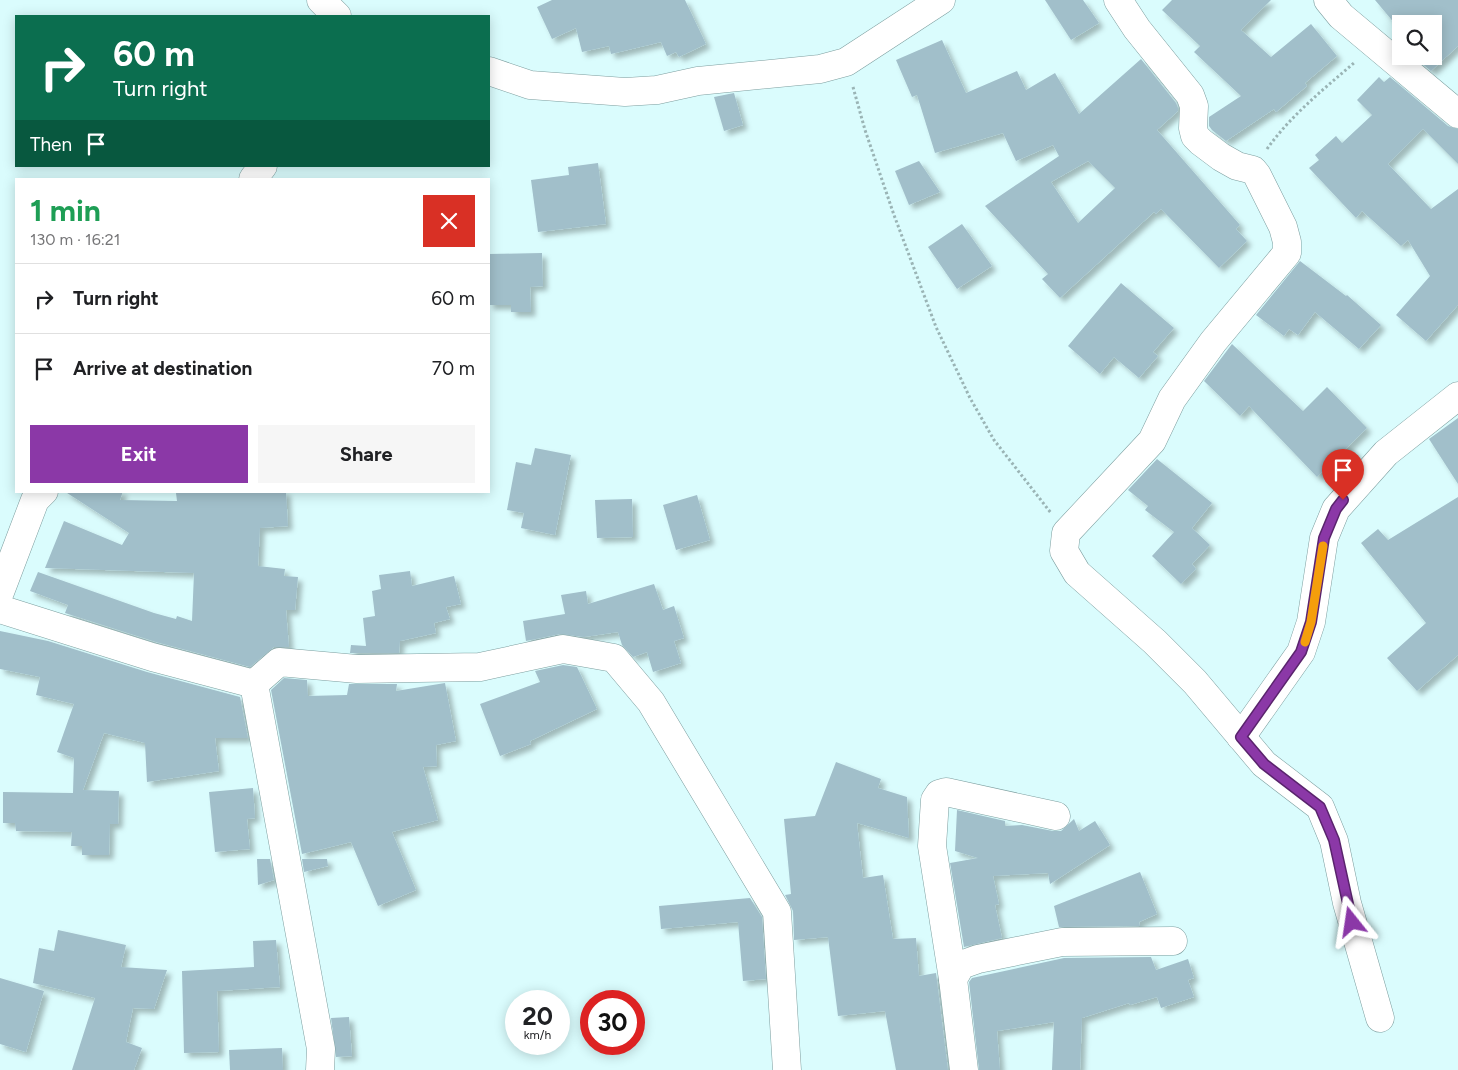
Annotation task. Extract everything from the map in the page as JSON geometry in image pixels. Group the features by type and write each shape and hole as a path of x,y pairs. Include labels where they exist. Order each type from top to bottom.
{"street":[{"path":"322,0 336,15"},
{"path":"490,71 530,85 625,92 657,90 708,80 820,69 846,62 941,0"},
{"path":"1118,0 1137,29 1190,95 1194,106 1193,128 1200,142 1237,166 1253,170 1257,175 1283,227 1287,242 1286,256 1213,342 1172,399 1152,441 1066,533 1064,551 1077,573 1188,675 1264,764 1320,807 1334,840 1347,903 1380,1018"},
{"path":"1328,0 1342,16 1458,114"},
{"path":"254,178 262,167"},
{"path":"1241,737 1301,652 1311,622 1324,538 1336,509 1386,453 1458,396"},
{"path":"0,592 35,500 42,493"},
{"path":"0,610 152,657 254,684"},
{"path":"254,684 279,662 358,670 480,668 563,649 614,658 651,702 777,912 787,1070"},
{"path":"254,684 321,1049 320,1070"},
{"path":"964,1070 953,979 932,846 935,800 939,794 946,792 1056,816"},
{"path":"953,979 961,966 978,959 1025,948 1062,942 1172,941"}],"path":[{"path":"1253,170 1280,131 1376,44"},
{"path":"846,62 881,178 941,336 970,398 994,440 1066,533"}],"building":[{"path":"552,0 685,0 706,44 679,57 676,52 667,56 661,42 611,54 609,46 582,52 576,28 552,39 537,7"},
{"path":"1045,0 1083,0 1099,23 1071,40"},
{"path":"1172,0 1271,0 1241,30 1271,57 1311,24 1337,56 1305,83 1307,86 1276,112 1274,109 1226,141 1209,126 1209,117 1241,96 1194,52 1200,46 1162,10"},
{"path":"1375,0 1458,0 1458,46 1442,61 1442,15 1392,15 1392,20"},
{"path":"942,40 966,93 1017,71 1026,90 1055,73 1079,114 1141,59 1178,108 1178,111 1157,130 1240,225 1236,229 1247,241 1219,268 1161,209 1156,214 1154,212 1060,298 1042,279 1048,274 985,206 1059,156 1053,145 1016,161 1003,133 935,153 917,95 912,97 896,60","holes":["1088,161 1115,188 1078,223 1051,182"]},
{"path":"1424,65 1437,65 1431,71"},
{"path":"1379,77 1384,82 1390,77 1448,126 1458,129 1458,164 1423,129 1388,164 1431,209 1458,189 1458,305 1426,341 1396,315 1430,276 1408,240 1401,246 1362,211 1356,218 1309,168 1319,160 1315,155 1336,136 1342,143 1372,115 1357,100"},
{"path":"734,93 743,125 724,131 714,97"},
{"path":"919,161 940,192 909,205 895,171"},
{"path":"598,163 606,224 538,232 531,180 569,175 568,167"},
{"path":"962,224 992,266 957,289 928,247"},
{"path":"542,253 543,286 530,287 531,312 511,312 511,305 490,305 490,254"},
{"path":"1300,261 1347,295 1381,325 1359,349 1315,312 1298,335 1289,329 1284,336 1256,315"},
{"path":"1121,283 1174,328 1153,352 1158,356 1139,378 1114,357 1100,374 1068,346"},
{"path":"1232,344 1303,411 1327,387 1367,428 1317,477 1249,406 1240,416 1204,381"},
{"path":"1458,418 1458,484 1429,439"},
{"path":"535,448 571,455 555,535 521,528 524,513 507,510 516,462 531,465"},
{"path":"1157,459 1212,503 1192,528 1210,545 1192,564 1196,569 1181,584 1152,556 1174,532 1145,510 1148,506 1128,490"},
{"path":"67,493 122,493 120,500 177,501 176,493 286,493 288,526 260,528 258,566 285,569 284,576 298,577 295,610 286,610 289,647 274,647 250,667 156,642 65,613 68,605 30,591 38,572 154,613 176,619 177,616 192,621 194,573 45,568 64,521 122,545 129,533"},
{"path":"697,495 710,540 676,550 663,505"},
{"path":"1458,497 1458,655 1417,691 1387,658 1426,623 1361,543 1378,529 1388,540"},
{"path":"632,499 633,537 597,538 595,500"},
{"path":"410,571 412,586 454,576 461,604 446,607 450,619 434,623 436,633 400,641 399,653 350,653 351,645 366,646 363,618 375,616 372,591 381,589 379,575"},
{"path":"654,584 663,610 674,606 684,638 674,641 681,663 653,672 647,652 633,657 622,645 618,632 584,637 560,634 526,641 523,621 565,614 561,595 586,591 588,604"},
{"path":"0,631 48,641 147,672 240,697 248,738 215,738 219,771 147,782 145,743 104,733 83,790 119,791 118,824 110,824 109,855 82,855 82,846 71,846 72,832 16,831 15,823 3,823 3,792 73,793 74,758 57,752 74,704 36,695 40,677 0,669"},
{"path":"563,665 577,667 597,709 530,741 531,744 500,756 480,704 540,682 535,671"},
{"path":"284,678 307,680 308,696 347,695 349,684 397,684 396,691 445,683 456,741 436,745 437,766 423,767 438,820 392,832 416,890 378,906 351,842 302,854 271,690"},
{"path":"836,762 881,779 878,788 907,797 909,838 857,823 863,878 883,875 893,939 916,938 919,976 936,973 948,1070 896,1070 885,1011 838,1016 828,937 794,940 793,911 785,895 791,894 784,819 815,816"},
{"path":"253,788 255,818 247,819 250,849 215,852 209,792"},
{"path":"957,810 1005,821 1005,826 1022,825 1053,831 1061,831 1074,819 1079,831 1095,821 1110,845 1050,884 1048,873 993,876 999,904 995,905 1002,938 964,947 950,863 978,858 955,851"},
{"path":"257,859 270,859 274,880 258,885"},
{"path":"302,859 327,859 328,866 304,872"},
{"path":"1140,872 1157,914 1139,922 1140,926 1059,927 1054,906"},
{"path":"750,898 762,917 766,979 743,981 738,922 661,929 659,906"},
{"path":"58,930 126,945 121,967 167,970 154,1009 133,1008 126,1042 142,1048 134,1070 72,1070 95,998 33,983 39,948 54,951"},
{"path":"276,940 280,987 217,991 219,1052 184,1053 182,971 254,967 253,941"},
{"path":"1151,957 1156,970 1188,959 1194,978 1188,980 1194,997 1161,1008 1157,997 1130,1005 1129,1003 1082,1018 1080,1070 1052,1070 1054,1022 997,1031 1000,1070 979,1070 969,982 972,978 1064,958"},
{"path":"0,978 44,991 26,1052 0,1044"},
{"path":"349,1017 352,1056 336,1057 331,1018"},
{"path":"282,1048 283,1070 230,1070 229,1050"}],"slow traffic":[{"path":"1305,642 1311,622 1323,546"}],"route":[{"path":"1343,500 1336,509 1324,538 1311,622 1301,652 1241,737 1264,764 1320,807 1334,840 1352,922"}]}
